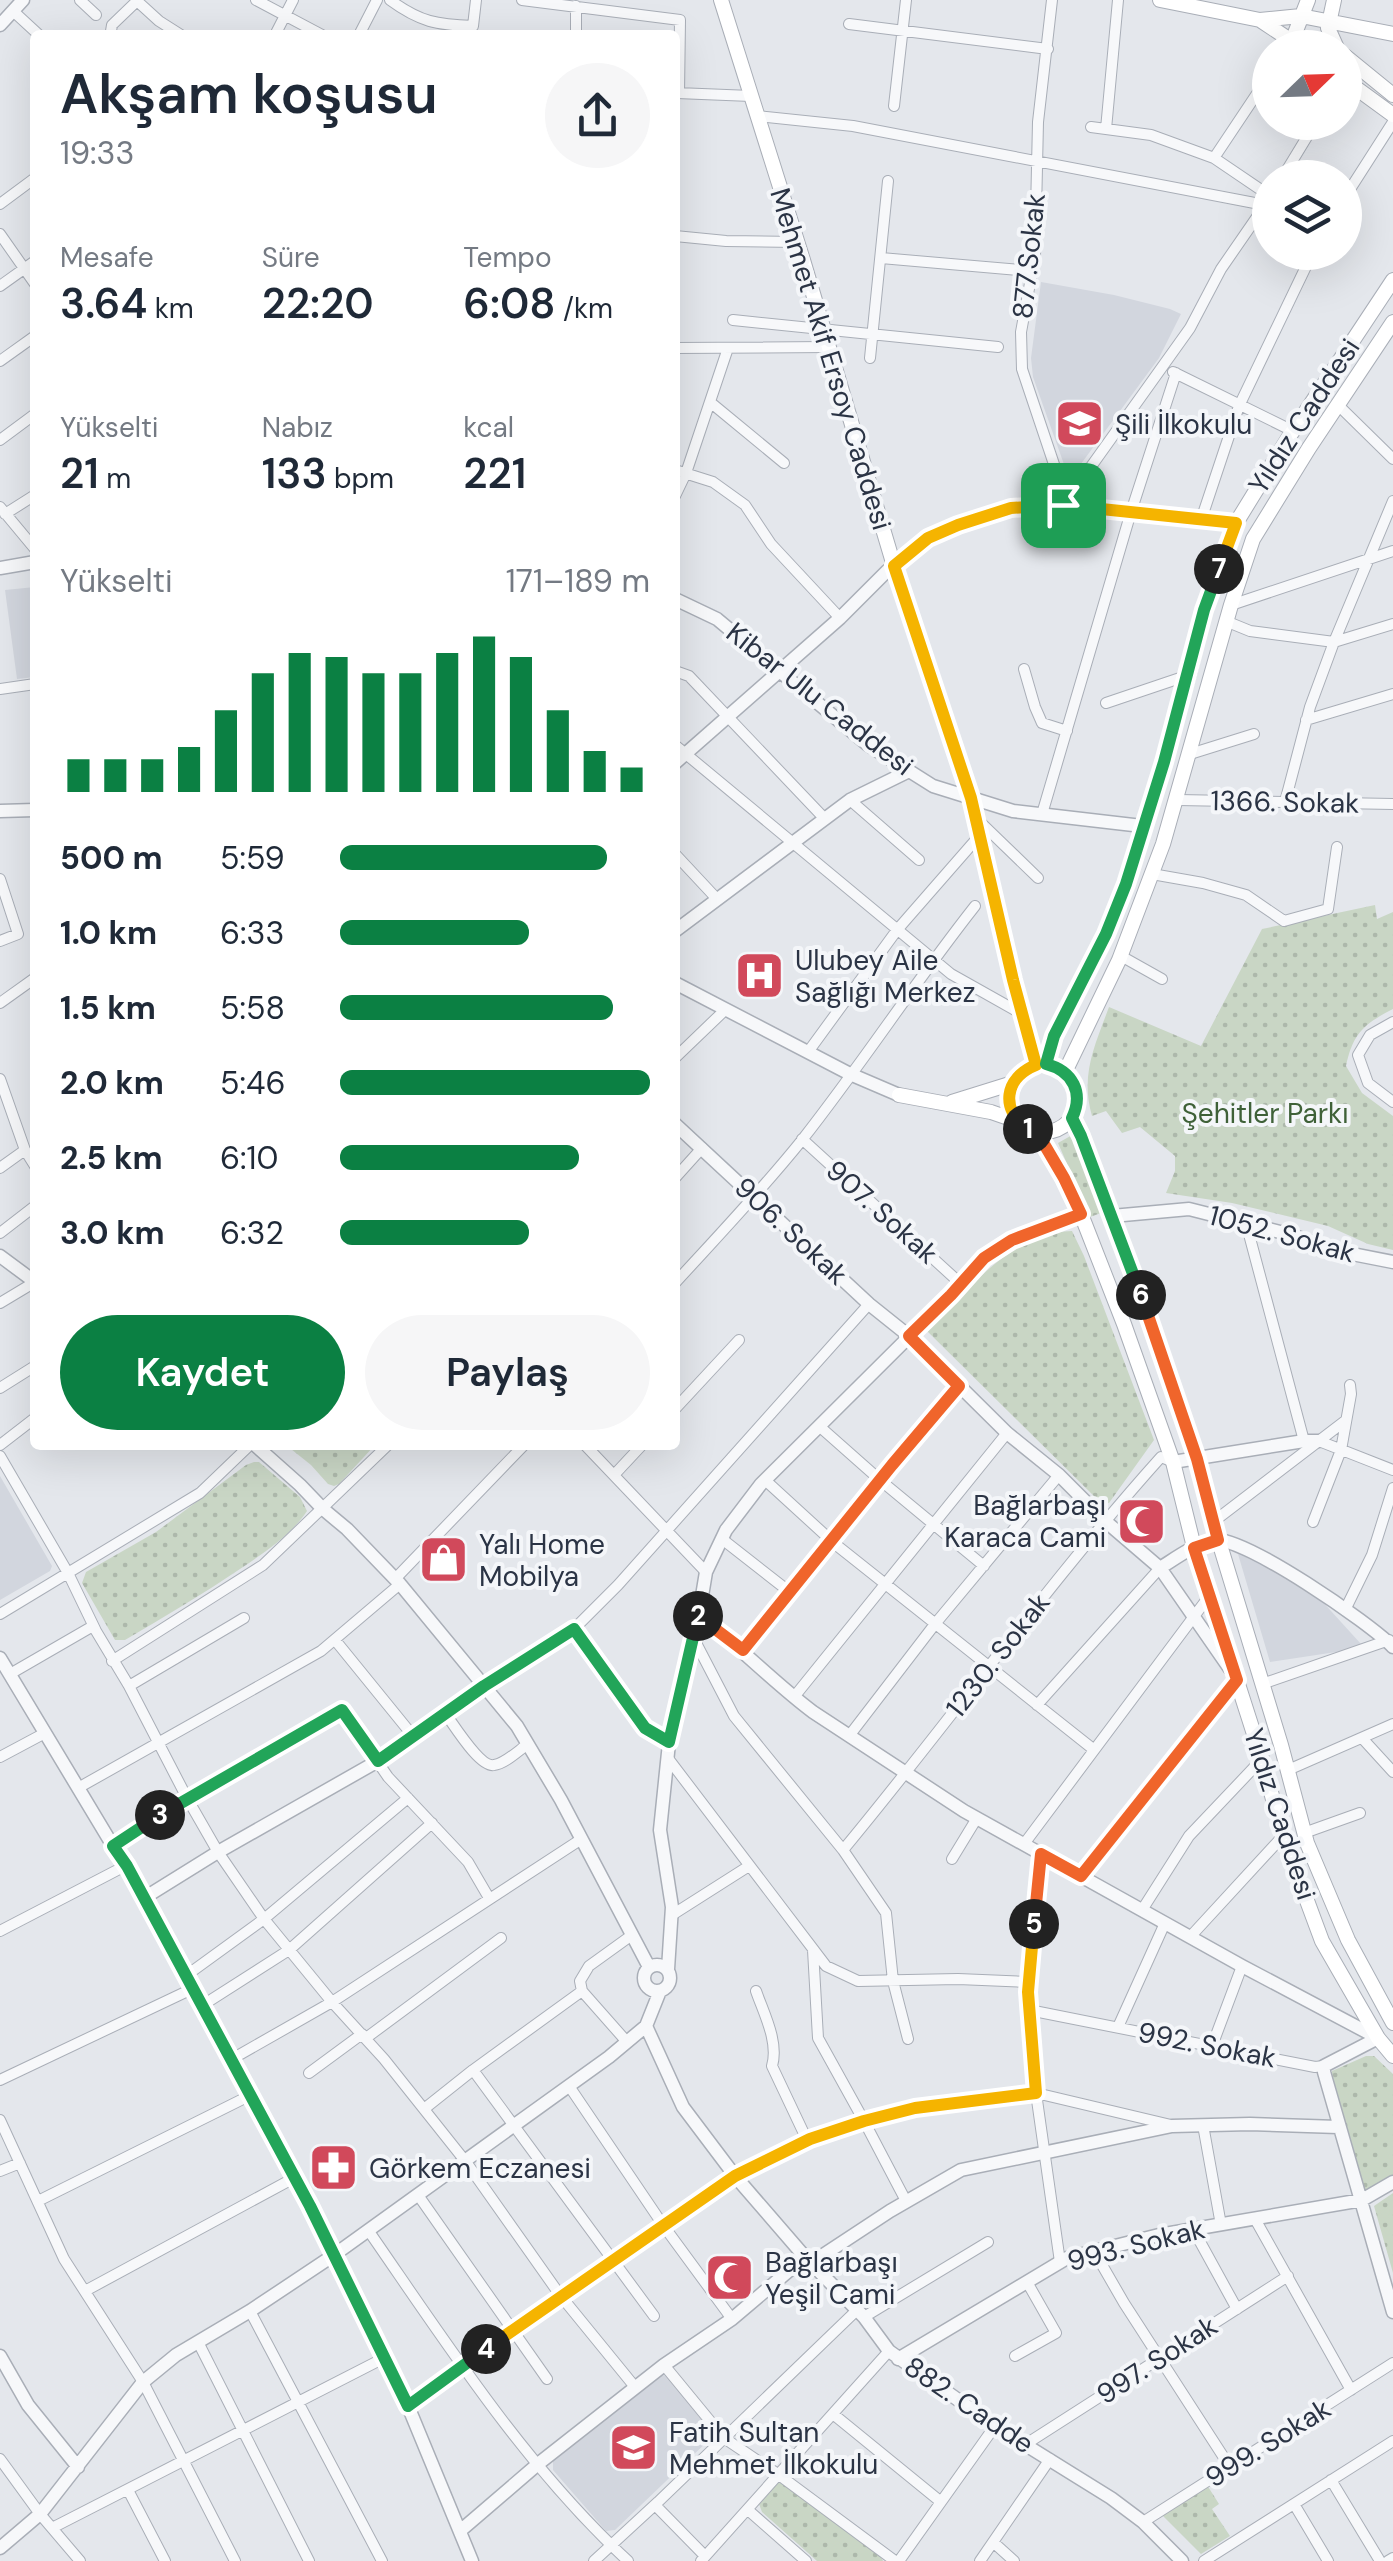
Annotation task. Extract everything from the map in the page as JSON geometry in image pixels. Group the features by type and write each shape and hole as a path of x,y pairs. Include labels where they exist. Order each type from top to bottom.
{"main road":[{"name":"Mehmet Akif Ersoy Caddesi","path":"721,0 894,566 971,798 1022,1014 1041,1064"},
{"path":"1160,0 1260,20 1301,16 1393,34"},
{"path":"1298,30 1308,0"},
{"path":"1327,30 1334,0"},
{"path":"1260,20 1274,30"},
{"path":"1329,24 1331,30"},
{"path":"1362,70 1393,95"},
{"path":"1362,93 1393,118"},
{"name":"Yıldız Caddesi","path":"1041,1064 1126,884 1189,675 1204,610 1236,523 1393,280"},
{"name":"Yıldız Caddesi","path":"1393,322 1253,539 1178,800 1121,956 1066,1072 1078,1099 1072,1118 1112,1216 1197,1459 1304,1833 1348,1940 1393,2023"},
{"path":"1017,1121 1010,1102 1018,1075 1041,1064 1066,1072"},
{"path":"947,1104 1013,1083"},
{"path":"899,1094 991,1112 1037,1132 1057,1130 1072,1118"},
{"name":"Yıldız Caddesi","path":"1037,1132 1081,1214 1173,1462 1194,1548 1283,1836 1322,1941 1378,2038 1393,2056"}],"street":[{"path":"80,0 96,15"},
{"path":"112,30 112,25 136,0 173,30"},
{"path":"256,0 312,30"},
{"path":"278,30 293,0"},
{"path":"362,30 377,0"},
{"path":"390,0 409,14 439,25 473,26 476,0"},
{"path":"522,0 680,20 680,30"},
{"path":"894,106 906,0"},
{"name":"877.Sokak","path":"1052,0 1038,122 1034,256 1021,332 1022,368 1068,506"},
{"path":"1106,129 1118,0"},
{"path":"0,25 18,5 36,30"},
{"path":"576,6 576,30"},
{"path":"849,24 1048,49"},
{"path":"680,93 751,96"},
{"path":"1214,158 1252,101"},
{"path":"757,116 853,126 1037,162 1252,197"},
{"path":"1362,169 1393,118"},
{"path":"1091,127 1151,135 1214,158 1252,188"},
{"path":"870,358 888,181"},
{"path":"0,204 30,182"},
{"path":"1068,506 1080,482 1190,328 1221,269 1252,223"},
{"path":"0,234 30,277"},
{"path":"680,236 797,242"},
{"path":"881,258 1031,271"},
{"path":"0,286 30,265"},
{"path":"1201,520 1240,404 1304,270"},
{"path":"733,320 998,347"},
{"path":"0,361 30,340"},
{"path":"680,348 829,347"},
{"path":"728,348 680,472 713,482 744,505 771,544 840,618"},
{"path":"1162,366 1293,431"},
{"path":"1042,814 1176,373"},
{"path":"710,402 784,462"},
{"path":"1338,405 1393,459"},
{"path":"0,440 30,418"},
{"path":"30,497 2,510 30,543"},
{"path":"1285,802 1306,720 1393,501"},
{"path":"680,753 728,718 928,538 958,525 1011,508 1068,506 1236,523"},
{"path":"1231,605 1393,551"},
{"path":"0,568 30,563"},
{"name":"Kibar Ulu Caddesi","path":"680,601 716,618 868,744 933,786 1013,810 1142,826"},
{"path":"1228,622 1250,630 1334,642 1393,624"},
{"path":"1024,669 1042,722 1067,731"},
{"path":"680,672 689,676 824,819"},
{"path":"1106,703 1189,675"},
{"path":"0,689 30,685"},
{"path":"1306,720 1393,694"},
{"path":"1190,754 1254,734"},
{"path":"680,756 794,842 951,974 1022,1014"},
{"path":"680,927 850,800 908,770"},
{"path":"850,800 919,860"},
{"name":"1366. Sokak","path":"1178,800 1393,804"},
{"path":"0,811 30,810"},
{"path":"976,818 1038,878"},
{"path":"808,1052 896,930 980,834"},
{"path":"1152,874 1246,895 1284,921 1328,909 1337,847"},
{"path":"680,859 717,899"},
{"path":"0,880 18,934 0,940"},
{"path":"680,1277 802,1139 975,906"},
{"path":"1121,956 1162,979"},
{"path":"0,1003 30,982"},
{"path":"680,986 850,1074 899,1094"},
{"path":"680,1053 726,1009"},
{"path":"1393,1022 1370,1034 1358,1055 1368,1084 1393,1102"},
{"path":"0,1079 30,1158"},
{"name":"906. Sokak","path":"680,1128 869,1304 909,1336 1007,1432 1160,1568 1237,1680"},
{"name":"907. Sokak","path":"802,1139 961,1284"},
{"path":"680,1172 702,1148"},
{"path":"0,1168 25,1150"},
{"name":"1052. Sokak","path":"1112,1216 1189,1208 1337,1251 1393,1262"},
{"path":"0,1233 30,1210"},
{"path":"668,1969 655,1964 649,1967 645,1984 660,1991 670,1982 672,1915 660,1830 668,1750 706,1572 722,1538 765,1480 984,1258 1012,1240 1081,1214"},
{"path":"1246,1223 1304,1440"},
{"path":"0,1256 30,1278"},
{"path":"0,1303 30,1285"},
{"path":"144,1898 378,1761 574,1629 618,1585 869,1304"},
{"path":"680,1404 739,1340"},
{"path":"0,1388 30,1369"},
{"path":"1313,1522 1341,1450 1350,1385"},
{"path":"743,1650 959,1386"},
{"path":"1212,1522 1345,1421"},
{"path":"0,1446 30,1422"},
{"path":"819,1426 984,1566"},
{"path":"794,1697 1007,1432"},
{"path":"1173,1462 1304,1440 1319,1441 1393,1470"},
{"path":"0,1614 200,1493 247,1450"},
{"path":"259,1450 347,1529 397,1581 517,1726 561,1800 649,1967"},
{"path":"112,1661 263,1565 383,1450"},
{"path":"78,1788 321,1651 397,1581 519,1450"},
{"path":"590,1450 706,1572"},
{"path":"614,1475 637,1450"},
{"path":"0,1456 68,1573 218,1852 288,1950 424,2109 560,2295 635,2387"},
{"name":"1230. Sokak","path":"843,1850 1104,1520 1161,1457 1173,1462"},
{"path":"849,1736 935,1624 1059,1475"},
{"path":"765,1480 832,1541 1093,1750"},
{"path":"1346,1610 1372,1555 1393,1488"},
{"path":"722,1538 791,1593"},
{"path":"1036,1705 1160,1568 1194,1548 1218,1540 1267,1559 1391,1642"},
{"path":"1024,1844 1210,1595"},
{"path":"698,1615 794,1697 977,1818 1378,2038"},
{"path":"129,1686 244,1618"},
{"path":"10,1674 94,1626"},
{"path":"574,1629 826,1966 858,1982 1029,1982"},
{"path":"694,1638 734,1716 843,1850 886,1913 892,1981 908,2039"},
{"path":"335,1640 413,1736"},
{"path":"1262,1684 1391,1642"},
{"path":"0,1658 127,1866 204,2005 408,2406 472,2561"},
{"path":"1081,1876 1237,1680"},
{"path":"113,1846 187,1798 342,1710 388,1777 468,1862 489,1898"},
{"path":"446,1713 485,1764 496,1765 528,1744"},
{"path":"1288,1770 1393,1724"},
{"path":"0,1757 45,1734"},
{"path":"1362,1738 1393,1772"},
{"path":"1142,1910 1189,1836 1262,1759"},
{"path":"187,1974 264,1919 408,1798"},
{"path":"1304,1833 1360,1813"},
{"path":"952,1858 977,1818"},
{"path":"204,2005 288,1950 432,1823"},
{"path":"1190,1937 1283,1836"},
{"path":"232,2059 332,2002 580,1840"},
{"path":"1041,1854 1030,2010 1036,2093 1060,2262"},
{"path":"0,1931 127,1866"},
{"path":"672,1915 749,1866"},
{"path":"1118,2027 1165,1923"},
{"path":"628,2042 582,1992 580,1981 584,1971 632,1934"},
{"path":"309,2073 501,1938"},
{"path":"813,1950 818,2038 906,2201"},
{"path":"1212,2046 1242,1966"},
{"path":"0,2080 194,1988"},
{"path":"0,2548 40,2514 142,2382 176,2355 334,2255 628,2042 646,2026 660,1991"},
{"path":"756,1991 774,2046 772,2066 808,2140"},
{"path":"424,2109 582,1992"},
{"name":"992. Sokak","path":"1030,2010 1324,2066"},
{"path":"1393,2023 1378,2038 1324,2066 1338,2128 1393,2312"},
{"name":"882. Cadde","path":"646,2026 684,2107 735,2176 894,2355 995,2426 1111,2498 1143,2522 1182,2561"},
{"path":"474,2070 654,2316"},
{"path":"569,2086 732,2318"},
{"path":"408,2406 560,2295 735,2176 808,2140 915,2108 1036,2093 1172,2126"},
{"path":"38,2201 250,2095"},
{"path":"0,2120 64,2258 142,2382 235,2561"},
{"path":"1204,2125 1221,2225"},
{"path":"460,2531 635,2387 808,2260 961,2170 1172,2126 1338,2128"},
{"path":"0,2172 20,2163"},
{"path":"84,2291 294,2178"},
{"name":"993. Sokak","path":"894,2355 1067,2258 1193,2230 1362,2200 1393,2182"},
{"path":"418,2195 547,2379"},
{"path":"1255,2219 1352,2390"},
{"path":"368,2230 462,2366 538,2464 628,2561"},
{"path":"1193,2230 1237,2308"},
{"path":"594,2561 860,2314 988,2242"},
{"path":"1094,2251 1230,2467"},
{"name":"997. Sokak","path":"1026,2444 1288,2276"},
{"path":"1015,2356 1056,2332 1027,2282"},
{"path":"250,2311 382,2561"},
{"path":"198,2342 309,2561"},
{"path":"655,2506 703,2558 833,2414 894,2355"},
{"path":"0,2356 28,2405 78,2467"},
{"path":"52,2528 384,2358"},
{"name":"999. Sokak","path":"1143,2522 1393,2363"},
{"path":"664,2365 724,2438 897,2561 995,2426"},
{"path":"833,2414 941,2502"},
{"path":"1204,2561 1393,2442"},
{"path":"0,2458 80,2561"},
{"path":"980,2561 1050,2459"},
{"path":"1332,2480 1380,2561"},
{"path":"128,2490 165,2561"},
{"path":"1294,2504 1328,2561"},
{"path":"748,2510 806,2561"},
{"path":"993,2542 1014,2561"}],"shaded area":[{"name":"Şili İlkokulu","path":"1041,282 1114,295 1181,314 1159,358 1075,472 1066,470 1033,377 1031,358"},
{"path":"30,588 30,678 17,679 5,590"},
{"path":"0,1476 52,1566 50,1571 0,1600"},
{"path":"1238,1554 1274,1568 1321,1600 1361,1644 1356,1649 1270,1662"},
{"name":"Fatih Sultan Mehmet İlkokulu","path":"666,2375 711,2430 712,2437 615,2530 606,2531 553,2470 553,2459 659,2376"}],"green space":[{"name":"Şehitler Parkı","path":"1375,905 1377,919 1393,912 1393,1009 1361,1031 1346,1066 1362,1093 1393,1116 1393,1250 1368,1244 1328,1226 1232,1203 1166,1193 1175,1171 1175,1156 1140,1127 1122,1133 1106,1111 1092,1116 1088,1074 1109,1007 1201,1046 1262,929"},
{"path":"1074,1134 1101,1213 1090,1217 1058,1143"},
{"path":"1072,1231 1154,1440 1109,1503 1101,1503 926,1330 1013,1250 1041,1237"},
{"path":"292,1450 370,1450 334,1486"},
{"path":"259,1462 300,1497 307,1511 301,1520 226,1578 125,1640 115,1640 82,1583 86,1572 156,1532"},
{"path":"1374,2056 1393,2074 1393,2176 1372,2189 1364,2189 1330,2081 1332,2071"},
{"path":"1393,2193 1393,2273 1374,2206"},
{"path":"781,2481 883,2561 817,2561 762,2512 759,2504"},
{"path":"1207,2485 1219,2504 1212,2509 1230,2536 1201,2554 1161,2514"}],"place":[{"name":"Şili İlkokulu","path":"1080,424"},
{"name":"Ulubey Aile Sağlığı Merkez","path":"760,976"},
{"name":"Bağlarbaşı Karaca Cami","path":"1141,1521"},
{"name":"Yalı Home Mobilya","path":"444,1560"},
{"name":"Görkem Eczanesi","path":"334,2168"},
{"name":"Bağlarbaşı Yeşil Cami","path":"730,2278"},
{"name":"Fatih Sultan Mehmet İlkokulu","path":"634,2448"}],"route":[{"path":"1063,505 1236,523 1204,610 1164,762 1126,884 1106,934 1054,1036 1046,1064 1066,1072 1076,1088 1078,1099 1072,1118 1124,1247 1197,1459 1218,1540 1194,1548 1237,1680 1081,1876 1041,1854 1028,1992 1036,2093 915,2108 864,2121 810,2139 735,2176 560,2295 408,2406 310,2206 167,1938 113,1846 187,1798 342,1710 378,1761 574,1629 645,1728 669,1742 698,1615 743,1650 959,1386 909,1336 984,1258 1012,1240 1081,1214 1037,1132 1017,1121 1012,1112 1013,1083 1026,1068 1036,1065 971,798 894,566 928,538 958,525 1011,508 1063,505"}]}
